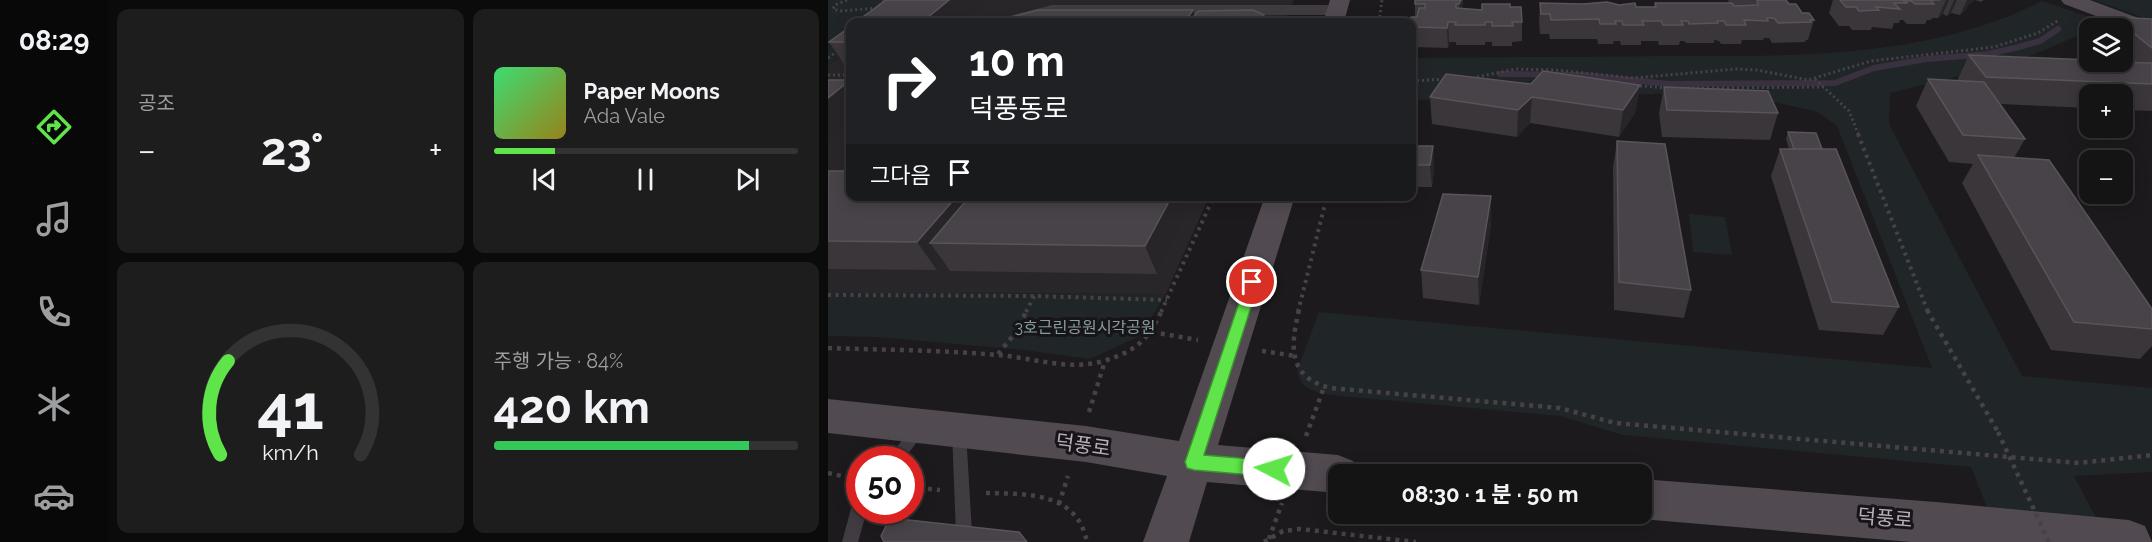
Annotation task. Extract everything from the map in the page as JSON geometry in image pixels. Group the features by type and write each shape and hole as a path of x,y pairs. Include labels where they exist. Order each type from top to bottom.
{"main road":[{"path":"2068,7 2152,30"},
{"path":"1166,542 1278,201"},
{"name":"덕풍로","path":"828,416 1086,444 1194,462 1328,473"},
{"name":"덕풍로","path":"1652,500 1936,523 2129,542"}],"street":[{"path":"1015,18 1052,10 1337,11"}],"lane":[{"path":"914,446 940,429 964,533"},
{"path":"850,542 855,524"}],"path":[{"path":"847,0 835,5 833,9 840,11 886,8"},
{"path":"877,8 885,0"},
{"path":"1380,18 1382,0"},
{"path":"1486,79 1477,77 1494,71 1541,69 1662,78 1728,69 1757,70 1793,79 1815,79 1836,70 1873,60 1918,54 1981,51 2006,45 2032,37 2068,7"},
{"path":"828,58 843,47"},
{"path":"828,75 846,75"},
{"path":"1618,88 1619,76"},
{"path":"1416,81 1455,78"},
{"path":"1815,79 1849,111 1929,315 1998,432 2049,542"},
{"path":"1626,86 1633,84 1671,88"},
{"path":"1682,88 1824,87"},
{"path":"828,348 998,355 1074,366 1105,361 1136,348 1152,332 1212,201"},
{"path":"1326,201 1295,326 1294,342 1299,372 1312,384 1346,390 1560,408 1615,423 2079,463 2152,455"},
{"path":"828,295 1034,296 1167,300"},
{"path":"998,355 1016,332 1034,296"},
{"path":"828,473 846,477"},
{"path":"1059,504 1069,507 1087,530 1087,542"},
{"path":"1264,542 1283,531 1300,528 1416,542"}],"shaded area":[{"path":"914,0 1294,0 1286,18 890,18"},
{"path":"846,52 846,201 1207,201 1166,294 828,293 828,66"}],"green space":[{"path":"828,0 914,0 890,18 846,18 846,52 828,66"},
{"path":"2093,0 2152,0 2152,21"},
{"path":"2042,1 2092,18 2079,18 2079,35 2014,63 1890,93 1889,124 2022,376 2152,388 2152,472 2074,476 2109,542 1993,522 1971,467 1623,435 1560,416 1331,395 1309,389 1299,377 1297,371 1319,312 1932,368 1837,126 1818,112 1730,92 1416,100 1416,58 1811,54 1906,44 1953,34 1998,20"},
{"path":"1689,214 1725,217 1732,255 1693,252"},
{"name":"3호근린공원시각공원","path":"828,293 1166,294 1140,336 1090,359 1024,350 877,337 828,336"}],"building":[{"path":"886,0 949,0 927,18 861,18"},
{"path":"1415,0 1461,0 1459,4 1456,4 1456,8 1482,10 1482,4 1510,4 1510,7 1521,7 1522,22 1512,22 1513,26 1492,26 1492,22 1485,22 1485,25 1455,25 1456,22 1448,22 1447,28 1416,27 1416,18 1411,17 1417,17 1419,8 1425,8 1425,4 1415,4"},
{"path":"1757,0 1786,0 1789,4 1796,4 1802,13 1809,13 1814,20 1778,23 1774,18 1767,18 1768,21 1744,20 1746,25 1726,25 1724,21 1689,24 1688,21 1681,21 1683,25 1663,25 1661,21 1642,21 1644,25 1623,25 1622,21 1615,21 1616,24 1600,24 1599,19 1551,20 1550,14 1541,14 1540,3 1607,2 1619,5 1635,3 1636,7 1656,7 1655,3 1732,3 1734,6 1758,5"},
{"path":"1840,0 1930,0 1934,4 1915,4 1911,1 1904,1 1907,3 1894,3 1900,9 1876,7 1879,10 1859,11 1856,7 1846,7"},
{"path":"1038,10 1193,10 1188,18 1013,18"},
{"path":"1253,10 1264,15 1263,18 1193,18 1198,11"},
{"path":"2133,18 2152,19 2152,48 2133,32"},
{"path":"846,30 846,42 829,42"},
{"path":"1969,55 2079,60 2079,72 2133,72 2133,63 2152,63 2152,84 1986,77"},
{"path":"1543,71 1640,85 1623,110 1532,97 1518,110 1430,97 1446,74 1531,84"},
{"path":"1928,79 1984,82 2025,139 1963,135"},
{"path":"828,80 846,80 846,83 828,98"},
{"path":"1664,87 1768,91 1778,113 1667,110"},
{"path":"1788,132 1816,133 1822,149 1794,149"},
{"path":"1617,141 1665,144 1691,290 1619,282"},
{"path":"1416,146 1433,146 1430,165 1416,165"},
{"path":"1780,149 1836,149 1899,307 1832,302"},
{"path":"1978,155 2049,160 2152,309 2152,329 2074,322"},
{"path":"828,171 846,171 846,201 953,201 917,242 828,241"},
{"path":"1443,194 1491,196 1478,277 1421,270"},
{"path":"966,201 1169,201 1145,246 930,243"},
{"path":"924,522 1019,532 1027,542 884,542 881,536 887,524 924,524"}],"waterway":[{"path":"1500,74 1582,75 1669,84 1835,83 1874,68 1927,59 1988,54 2019,47 2040,41 2058,29"}],"route":[{"path":"1252,282 1194,462 1274,469"}]}
